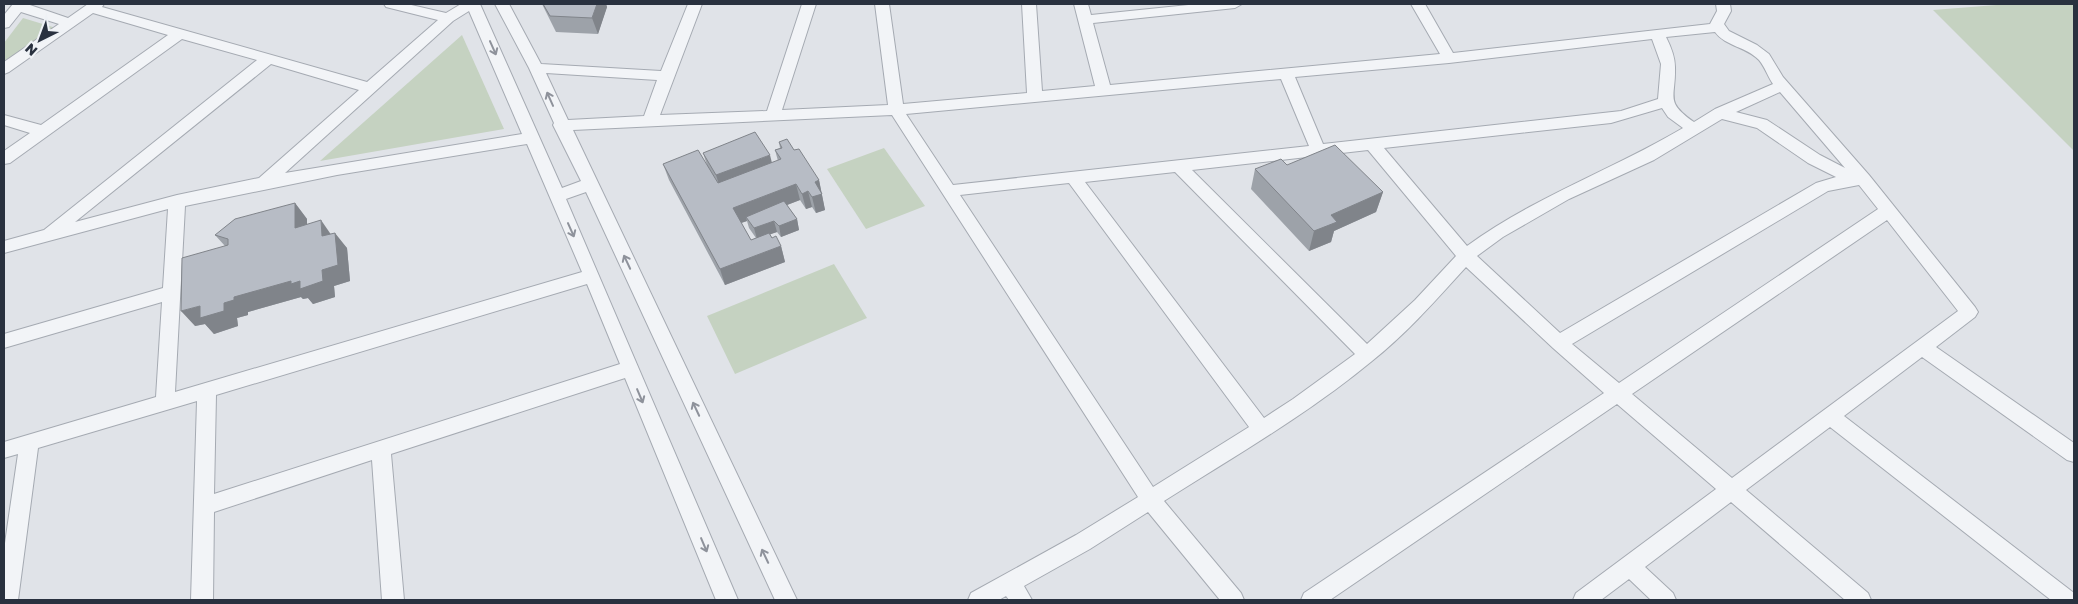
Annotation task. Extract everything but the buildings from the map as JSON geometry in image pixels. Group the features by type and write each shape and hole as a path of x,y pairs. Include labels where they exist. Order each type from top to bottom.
{"street":[{"path":"391,4 448,18"},
{"path":"263,183 448,18 471,4 592,276 629,369 727,600"},
{"path":"502,4 536,68 561,125 591,184 786,600"},
{"path":"650,122 695,4"},
{"path":"772,117 809,4"},
{"path":"882,4 896,110 1152,500 1233,600"},
{"path":"1029,4 1035,97"},
{"path":"1081,4 1104,91"},
{"path":"1085,20 1183,6 1235,4"},
{"path":"1418,4 1449,58"},
{"path":"1718,28 1718,20 1724,11 1722,4"},
{"path":"4,24 19,5 71,22"},
{"path":"4,69 94,6 179,34 370,88"},
{"path":"561,125 896,110 1449,58 1718,28 1728,37 1752,48 1764,57 1782,86 1858,180 1888,211 1969,312 1584,600"},
{"path":"4,160 179,34"},
{"path":"1657,34 1668,64 1664,90 1666,102 1676,116 1693,128"},
{"path":"46,236 268,59"},
{"path":"536,68 666,76"},
{"path":"1286,73 1318,150"},
{"path":"979,600 1015,592 1152,500 1300,405 1367,355 1421,305 1466,256 1529,213 1563,195 1648,156 1720,113 1746,100 1782,86"},
{"path":"1746,100 1752,112 1762,124 1802,151 1858,180"},
{"path":"949,191 1611,118 1628,115 1649,105 1666,102"},
{"path":"1720,113 1762,124"},
{"path":"4,120 43,131"},
{"path":"4,247 177,201 263,183 532,138"},
{"path":"1371,144 1466,256 1559,343 1860,600"},
{"path":"1802,151 1814,172 1815,192"},
{"path":"1178,165 1367,355"},
{"path":"1073,177 1262,429"},
{"path":"1559,343 1815,192 1830,184 1858,180"},
{"path":"556,196 591,184"},
{"path":"166,402 170,293 177,201"},
{"path":"1312,600 1888,211"},
{"path":"4,450 592,276"},
{"path":"4,341 170,293"},
{"path":"1922,347 2074,454"},
{"path":"204,506 629,369"},
{"path":"202,600 207,389"},
{"path":"1830,416 2067,600"},
{"path":"7,600 29,443"},
{"path":"381,449 392,600"},
{"path":"1630,566 1665,600"}],"green space":[{"path":"2009,4 2074,4 2074,151 1933,10"},
{"path":"23,18 56,28 4,62 4,43"},
{"path":"462,35 504,129 320,161"},
{"path":"884,148 925,206 866,229 827,169"},
{"path":"834,264 867,318 735,374 707,316"}]}
